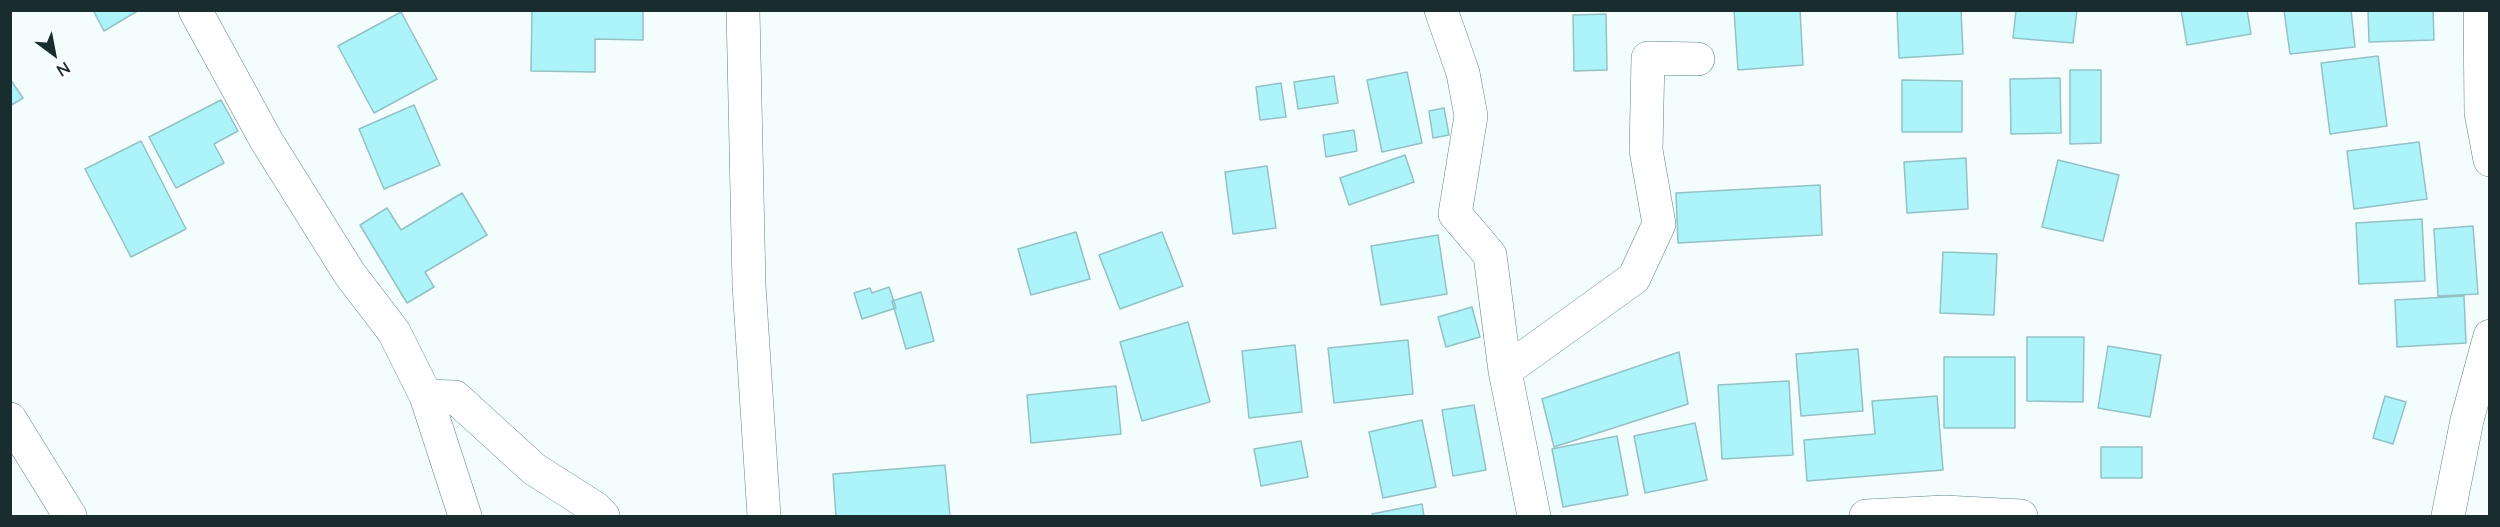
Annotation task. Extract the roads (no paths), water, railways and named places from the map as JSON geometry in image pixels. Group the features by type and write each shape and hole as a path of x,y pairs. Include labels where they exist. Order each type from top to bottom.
{"street":[{"path":"195,10 272,149 350,273 394,332 426,396 465,516"},
{"path":"742,10 749,285 764,516"},
{"path":"2480,10 2481,113 2490,160"},
{"path":"1444,13 1463,73 1471,116 1455,214 1490,255 1506,371 1534,516"},
{"path":"1506,371 1634,278 1659,224 1646,150 1648,58 1698,59"},
{"path":"2448,516 2467,420 2490,336"},
{"path":"426,396 456,397 534,469 595,507 603,516"},
{"path":"10,419 70,516"},
{"path":"1866,516 1944,512 2020,516"}]}
